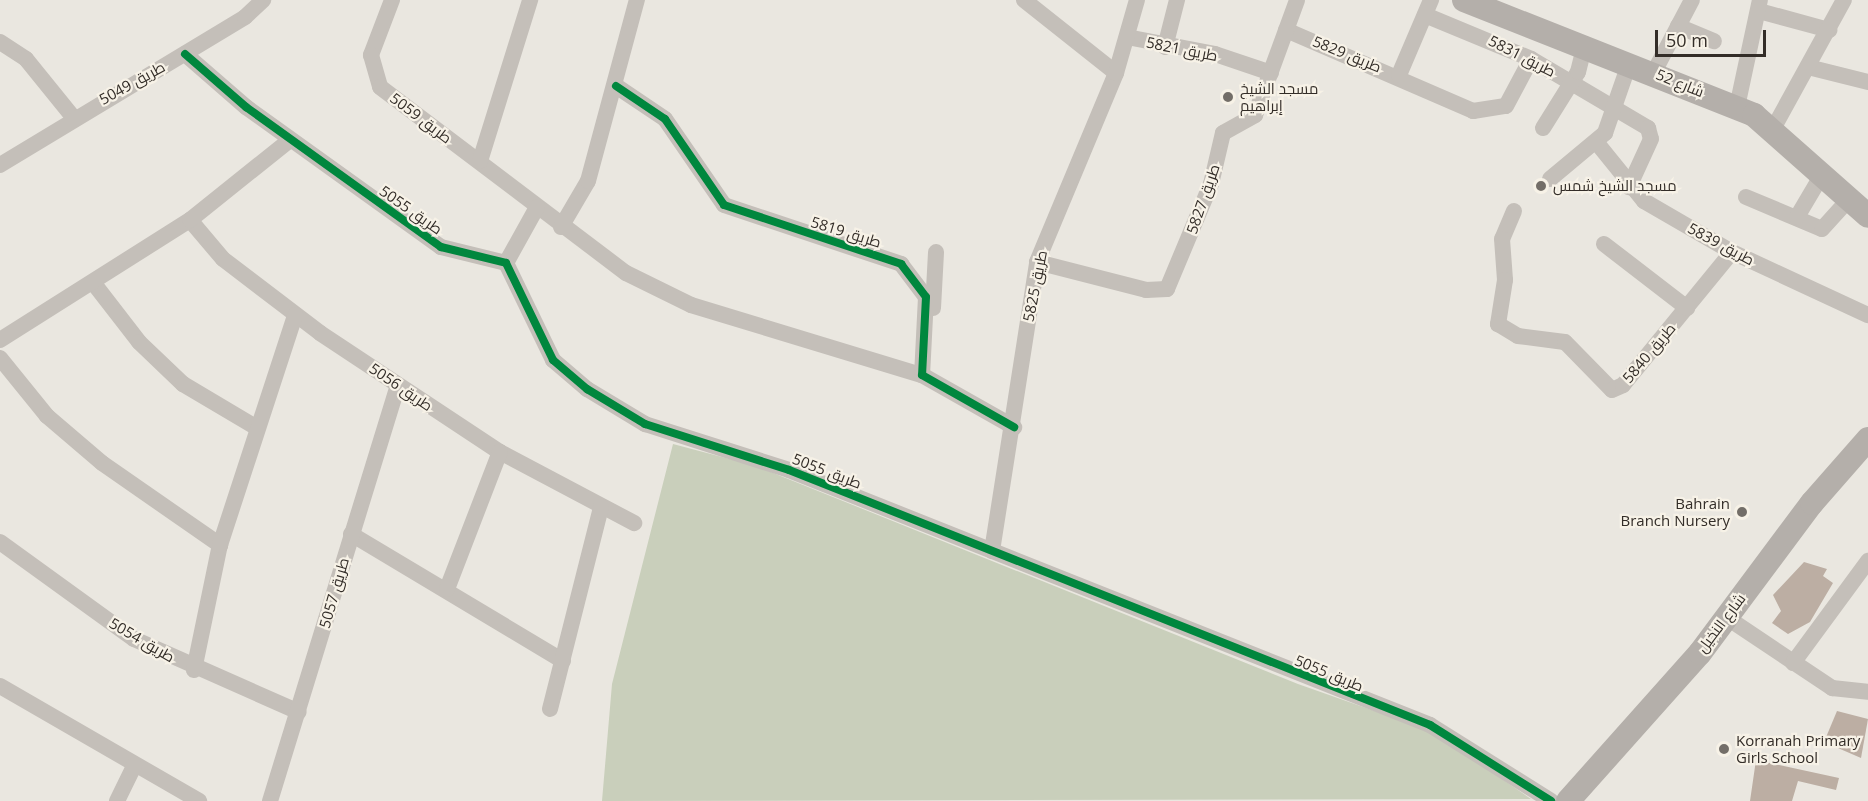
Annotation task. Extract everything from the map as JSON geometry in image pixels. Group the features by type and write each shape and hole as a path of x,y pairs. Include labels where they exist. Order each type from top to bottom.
{"street":[{"name":"طريق 5049","path":"0,165 73,117 185,54 263,0"},
{"name":"طريق 5059","path":"392,0 371,55 380,87 480,161 561,227 626,273 691,305 926,377"},
{"path":"480,161 530,0"},
{"path":"561,227 583,195 616,86 637,0"},
{"path":"1024,0 1116,73"},
{"name":"طريق 5825","path":"992,551 1014,427 1037,262 1116,73 1137,0"},
{"path":"1165,47 1177,0"},
{"name":"طريق 5827","path":"1037,262 1146,290 1167,289 1210,184 1223,133 1250,122 1271,73 1297,0"},
{"name":"شارع 52","path":"1464,0 1584,48 1654,72 1737,107 1773,129 1868,216"},
{"path":"1654,72 1692,0"},
{"path":"1773,129 1844,0"},
{"path":"1737,107 1759,6 1829,30"},
{"name":"طريق 5829","path":"1286,30 1399,75 1428,8"},
{"name":"طريق 5831","path":"1428,8 1531,59 1651,132 1629,187"},
{"path":"1678,26 1714,41"},
{"name":"طريق 5821","path":"1127,37 1165,47 1215,54 1271,73"},
{"path":"0,42 26,59 73,117"},
{"path":"1544,128 1572,83 1584,48"},
{"name":"طريق 5055","path":"185,54 290,140 441,247 506,263 553,360 609,403 645,424 789,470 1430,725 1551,801"},
{"path":"1399,75 1473,111 1489,112 1506,106 1531,59"},
{"path":"1550,179 1597,143 1629,64"},
{"path":"1808,67 1868,82"},
{"name":"طريق 5819","path":"616,86 665,119 724,205 901,264 916,278 926,297 926,377"},
{"path":"0,340 95,285 190,220 290,140"},
{"name":"طريق 5839","path":"1597,143 1629,187 1644,201 1732,252 1868,315"},
{"path":"1797,217 1823,173"},
{"path":"1746,197 1827,230 1850,198"},
{"path":"506,263 537,207"},
{"name":"طريق 5840","path":"1514,211 1501,250 1505,280 1498,324 1505,331 1565,342 1612,390 1623,385 1732,252"},
{"name":"طريق 5056","path":"190,220 223,259 295,315 500,452 634,523"},
{"name":"طريق 5840","path":"1604,244 1687,308"},
{"path":"936,252 926,377 1014,427"},
{"path":"95,285 139,342 183,384 257,428"},
{"path":"194,670 220,545 295,315"},
{"path":"0,358 47,416 102,463 220,545"},
{"name":"طريق 5057","path":"270,801 398,385"},
{"name":"شارع النخيل","path":"1568,801 1726,617 1812,503 1868,439"},
{"path":"447,589 500,452"},
{"path":"550,709 601,507"},
{"path":"351,534 447,589 563,661"},
{"name":"طريق 5054","path":"0,542 134,639 194,670 298,712"},
{"path":"1793,663 1868,561"},
{"path":"1726,617 1832,688 1868,692"},
{"path":"0,686 134,766 199,801"},
{"path":"117,801 134,766"}],"green space":[{"path":"673,444 756,466 1298,684 1434,732 1531,799 602,801 612,684"}],"building":[{"path":"1804,562 1827,569 1823,576 1833,583 1810,622 1788,634 1772,623 1781,611 1773,595"},
{"path":"1837,711 1868,719 1861,758 1824,742"},
{"path":"1756,760 1839,778 1836,790 1798,781 1792,801 1750,801"}],"cycle path":[{"path":"185,54 246,107 441,247 506,263 553,360 587,389 645,424 789,470 1430,725 1551,801"},
{"path":"616,86 665,119 724,205 901,264 926,297 922,375 1014,427"}],"place":[{"name":"مسجد الشيخ إبراهيم","path":"1228,97"},
{"name":"مسجد الشيخ شمس","path":"1541,186"},
{"name":"Bahrain Branch Nursery","path":"1742,512"},
{"name":"Korranah Primary Girls School","path":"1724,749"}]}
